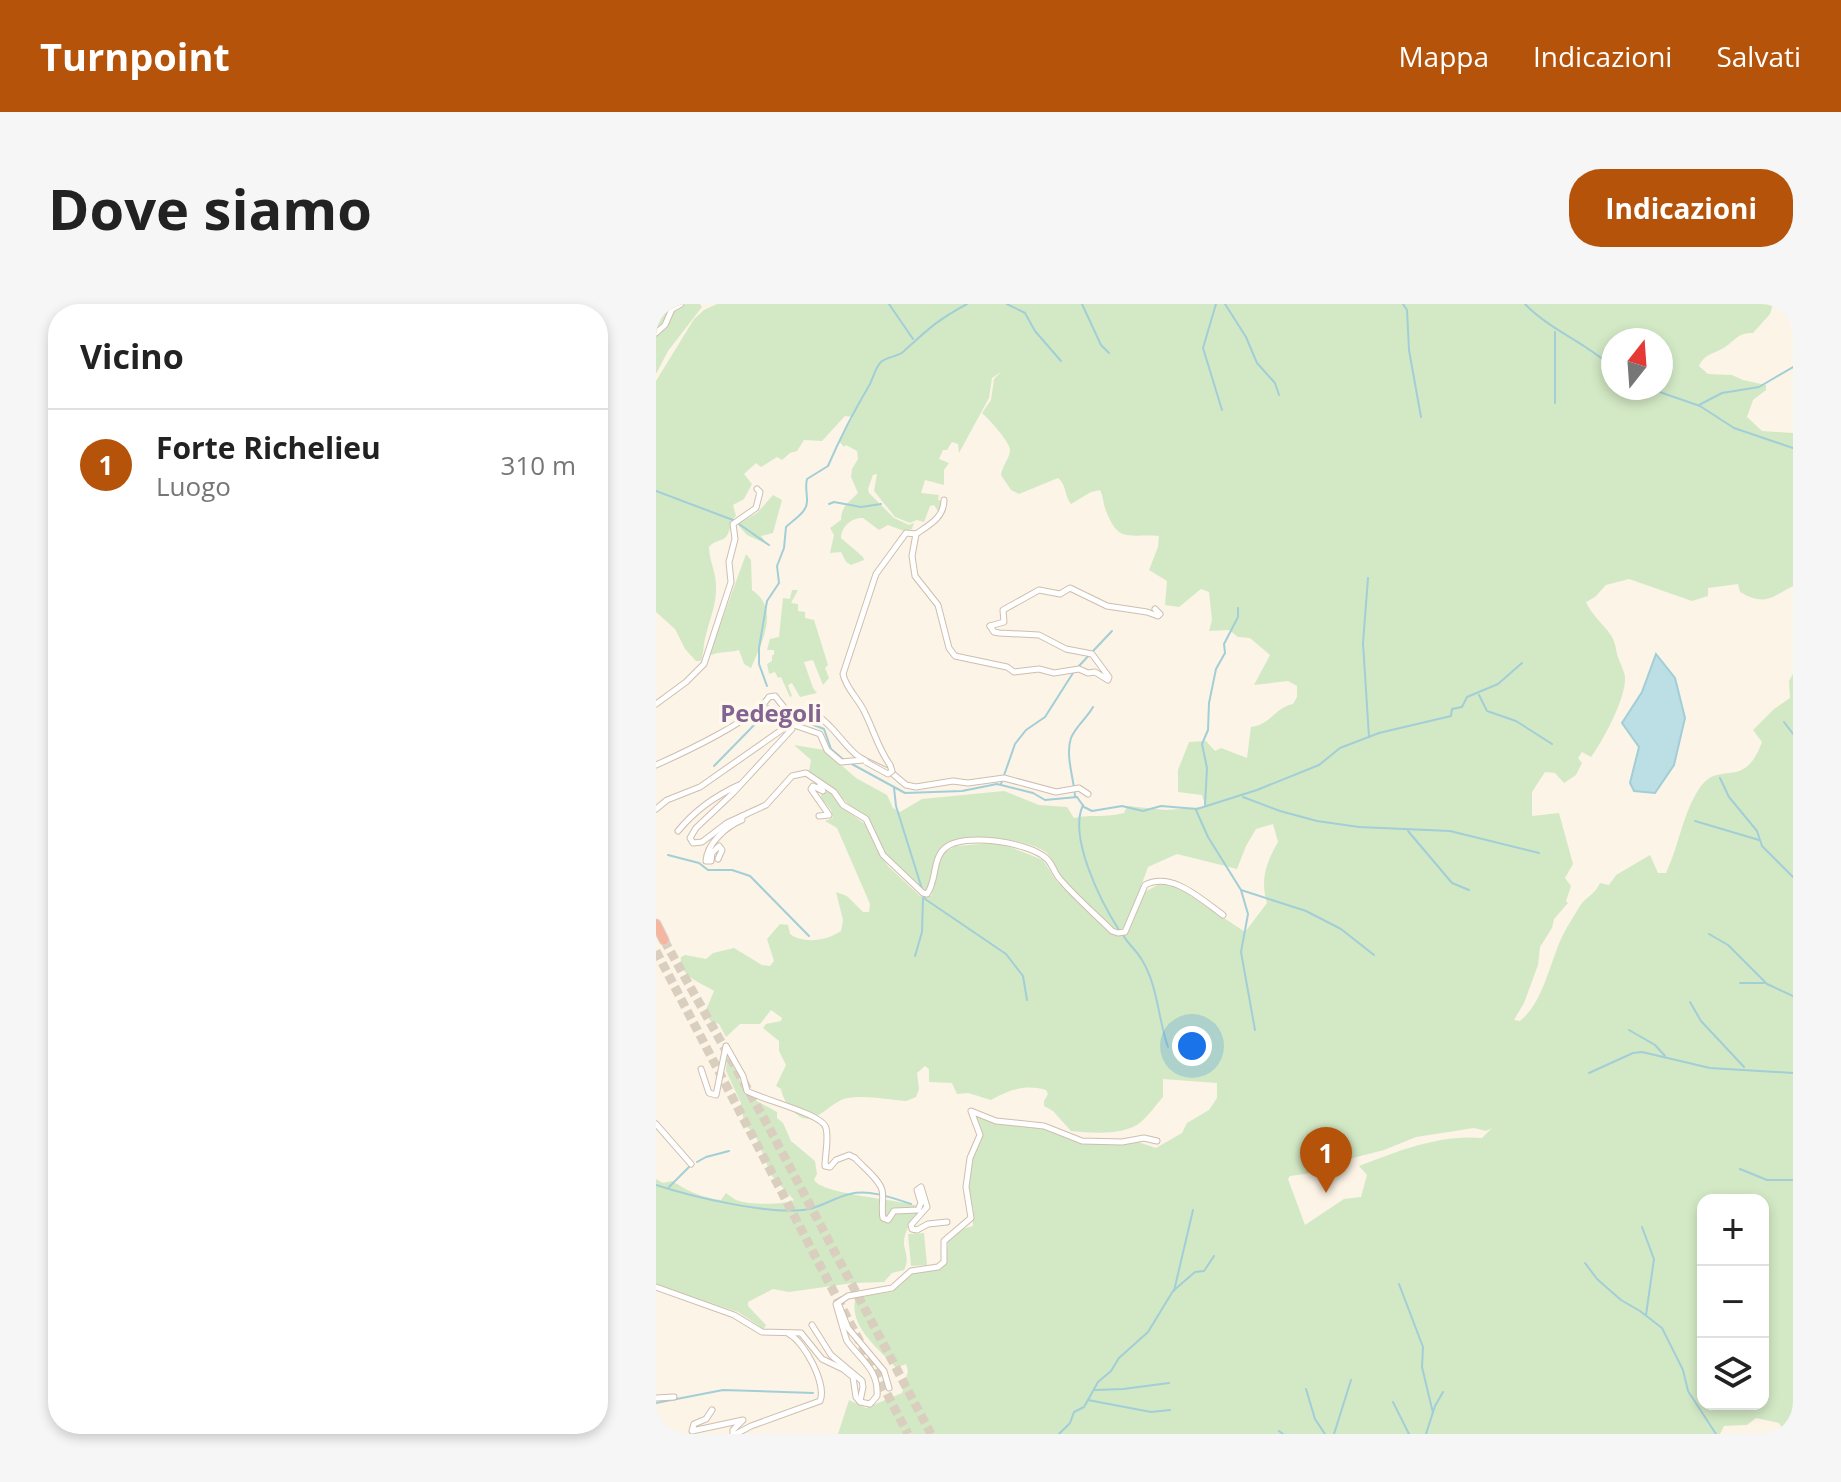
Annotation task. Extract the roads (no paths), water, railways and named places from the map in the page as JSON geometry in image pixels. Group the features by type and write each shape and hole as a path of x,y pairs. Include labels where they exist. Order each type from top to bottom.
{"highway":[{"path":"656,924 664,940"}],"street":[{"path":"656,333 665,325 672,309 681,304"},
{"path":"656,704 704,664 731,582 729,562 735,539 733,524 755,510 760,492 757,489"},
{"path":"944,500 941,513 928,527 899,539 894,552 876,574 858,636 844,670 845,682 865,711 890,770 906,785 916,787 1004,778 1056,792 1079,788 1088,794"},
{"path":"916,534 912,556 915,576 938,605 953,655 962,659 1007,667 1014,672 1039,669 1054,673 1079,669 1095,672 1108,680 1109,677 1092,654 1066,649 1039,635 994,632 990,626 1004,622 1003,610 1039,590 1060,594 1070,588 1107,606 1158,616 1160,614 1155,609"},
{"path":"656,765 730,727 763,706 769,696 776,697 784,705 792,722 819,733 827,750 838,760 846,763 861,760"},
{"path":"890,770 888,774 861,760 828,722 808,713 798,713 740,785 696,828 690,838 695,844 702,842 727,823 766,805 797,773 813,776 834,792 843,805 866,819 883,855 923,893 927,894 931,889 938,856 944,849 954,843 997,840 1047,858 1058,877 1112,931 1118,933 1125,932 1145,885 1152,881 1183,887 1223,915"},
{"path":"656,809 667,800 690,793 720,774 792,722"},
{"path":"813,776 812,779 824,790 813,786 811,789 829,815 819,816"},
{"path":"678,831 696,811 717,795 740,785"},
{"path":"718,859 722,850 720,847 717,847 710,862 706,859 707,852 730,826 742,820 742,816"},
{"path":"701,1069 709,1093 716,1095 726,1046 743,1076 747,1091 824,1122 827,1131 825,1166 830,1167 844,1155 855,1158 880,1186 883,1218 888,1220 894,1211 918,1210 921,1203 917,1190 921,1187 927,1207 911,1225 912,1229 947,1222"},
{"path":"656,1287 746,1320 762,1332 801,1333 822,1359 853,1377 856,1397 860,1402 874,1403 878,1386 870,1367 845,1337 837,1303 848,1296 892,1288 911,1271 938,1267 944,1262 944,1241 971,1218 966,1187 970,1158 980,1135 970,1114 972,1111 996,1121 1044,1126 1082,1141 1122,1142 1144,1138 1157,1141"},
{"path":"656,1124 691,1164"},
{"path":"837,1303 848,1328 884,1371 889,1388"},
{"path":"812,1325 831,1355 862,1381 860,1402"},
{"path":"712,1410 706,1419 694,1424 692,1431 743,1420 733,1430 734,1434 820,1401 822,1384 805,1347 788,1334"},
{"path":"656,1396 674,1397"}],"water":[{"path":"1656,654 1675,678 1685,718 1674,765 1655,793 1634,791 1630,783 1639,747 1622,723 1642,692"}],"waterway":[{"path":"889,304 913,339"},
{"path":"767,686 759,664 767,601 779,583 777,566 784,548 786,527 803,512 807,504 807,479 828,466 879,364 903,352 933,326 967,304"},
{"path":"1007,304 1025,313 1035,331 1061,361"},
{"path":"1082,304 1101,345 1109,353"},
{"path":"1216,304 1203,348 1222,410"},
{"path":"1225,304 1246,337 1257,363 1275,383 1279,395"},
{"path":"1403,304 1407,310 1409,350 1421,417"},
{"path":"1525,304 1546,322 1601,358"},
{"path":"1555,332 1555,403"},
{"path":"1699,405 1722,393 1759,387 1793,367"},
{"path":"1673,397 1700,406 1734,428 1793,448"},
{"path":"656,491 733,520"},
{"path":"829,504 834,502 861,507 881,504"},
{"path":"739,524 769,545"},
{"path":"1368,578 1363,643 1369,737"},
{"path":"1205,805 1207,768 1202,744 1208,730 1209,703 1216,669 1238,617 1238,608"},
{"path":"1077,668 1112,631"},
{"path":"850,763 905,793 962,791 997,784 1033,793 1045,800 1077,797 1084,807 1092,811 1122,806 1143,811 1161,806 1197,809 1257,790 1319,765 1340,748 1379,733 1451,716 1452,709 1462,707 1467,697 1498,684 1522,663"},
{"path":"1001,784 1015,744 1026,730 1045,717 1073,673"},
{"path":"1479,695 1487,711 1516,721 1552,744"},
{"path":"714,766 761,718 768,706"},
{"path":"1075,796 1069,745 1075,730 1093,707"},
{"path":"762,718 784,719"},
{"path":"806,722 824,729 831,749 844,760"},
{"path":"1784,722 1793,734"},
{"path":"1720,778 1729,797 1757,831 1762,846 1793,877"},
{"path":"894,788 896,806 922,889"},
{"path":"1243,797 1317,821 1359,827 1450,831 1539,853"},
{"path":"1083,805 1080,818 1083,851 1096,887 1119,930"},
{"path":"1196,810 1208,837 1241,890 1248,914 1241,952 1255,1030"},
{"path":"1695,821 1759,840"},
{"path":"1408,831 1452,883 1469,890"},
{"path":"668,855 699,863 708,870 732,870 750,876 809,936"},
{"path":"1241,890 1306,911 1341,929 1374,955"},
{"path":"924,895 925,899 1006,954 1023,976 1027,1000"},
{"path":"915,956 922,932 923,898"},
{"path":"1709,934 1728,945 1767,984 1793,996"},
{"path":"1123,935 1147,970 1168,1047"},
{"path":"1740,983 1764,983"},
{"path":"1690,1002 1701,1021 1744,1067"},
{"path":"1629,1030 1655,1045 1665,1056"},
{"path":"1589,1073 1642,1052 1710,1068 1793,1073"},
{"path":"697,1162 729,1151"},
{"path":"669,1187 690,1166"},
{"path":"1740,1169 1767,1180 1793,1180"},
{"path":"656,1185 711,1200 775,1210 809,1209 857,1193 881,1195 911,1204"},
{"path":"1174,1291 1193,1210"},
{"path":"1642,1227 1654,1259 1646,1315"},
{"path":"1059,1434 1070,1423 1074,1412 1084,1407 1098,1382 1148,1332 1173,1291 1195,1272 1204,1271 1214,1256"},
{"path":"1585,1263 1597,1279 1621,1300 1662,1328 1683,1370 1688,1391 1716,1434"},
{"path":"1399,1284 1423,1347 1422,1367 1433,1413"},
{"path":"1334,1434 1351,1380"},
{"path":"1095,1390 1169,1383"},
{"path":"1306,1389 1315,1419 1325,1434"},
{"path":"656,1403 723,1390 813,1393"},
{"path":"1426,1434 1443,1392"},
{"path":"1088,1400 1151,1412 1170,1410"},
{"path":"1393,1402 1409,1434"},
{"path":"1279,1431 1283,1434"}],"tunnel":[{"path":"664,940 766,1122 931,1434"},
{"path":"656,951 908,1434"}],"place":[{"name":"Forte Richelieu","path":"1326,1193"}],"district":[{"name":"Pedegoli","path":"771,712"}]}
